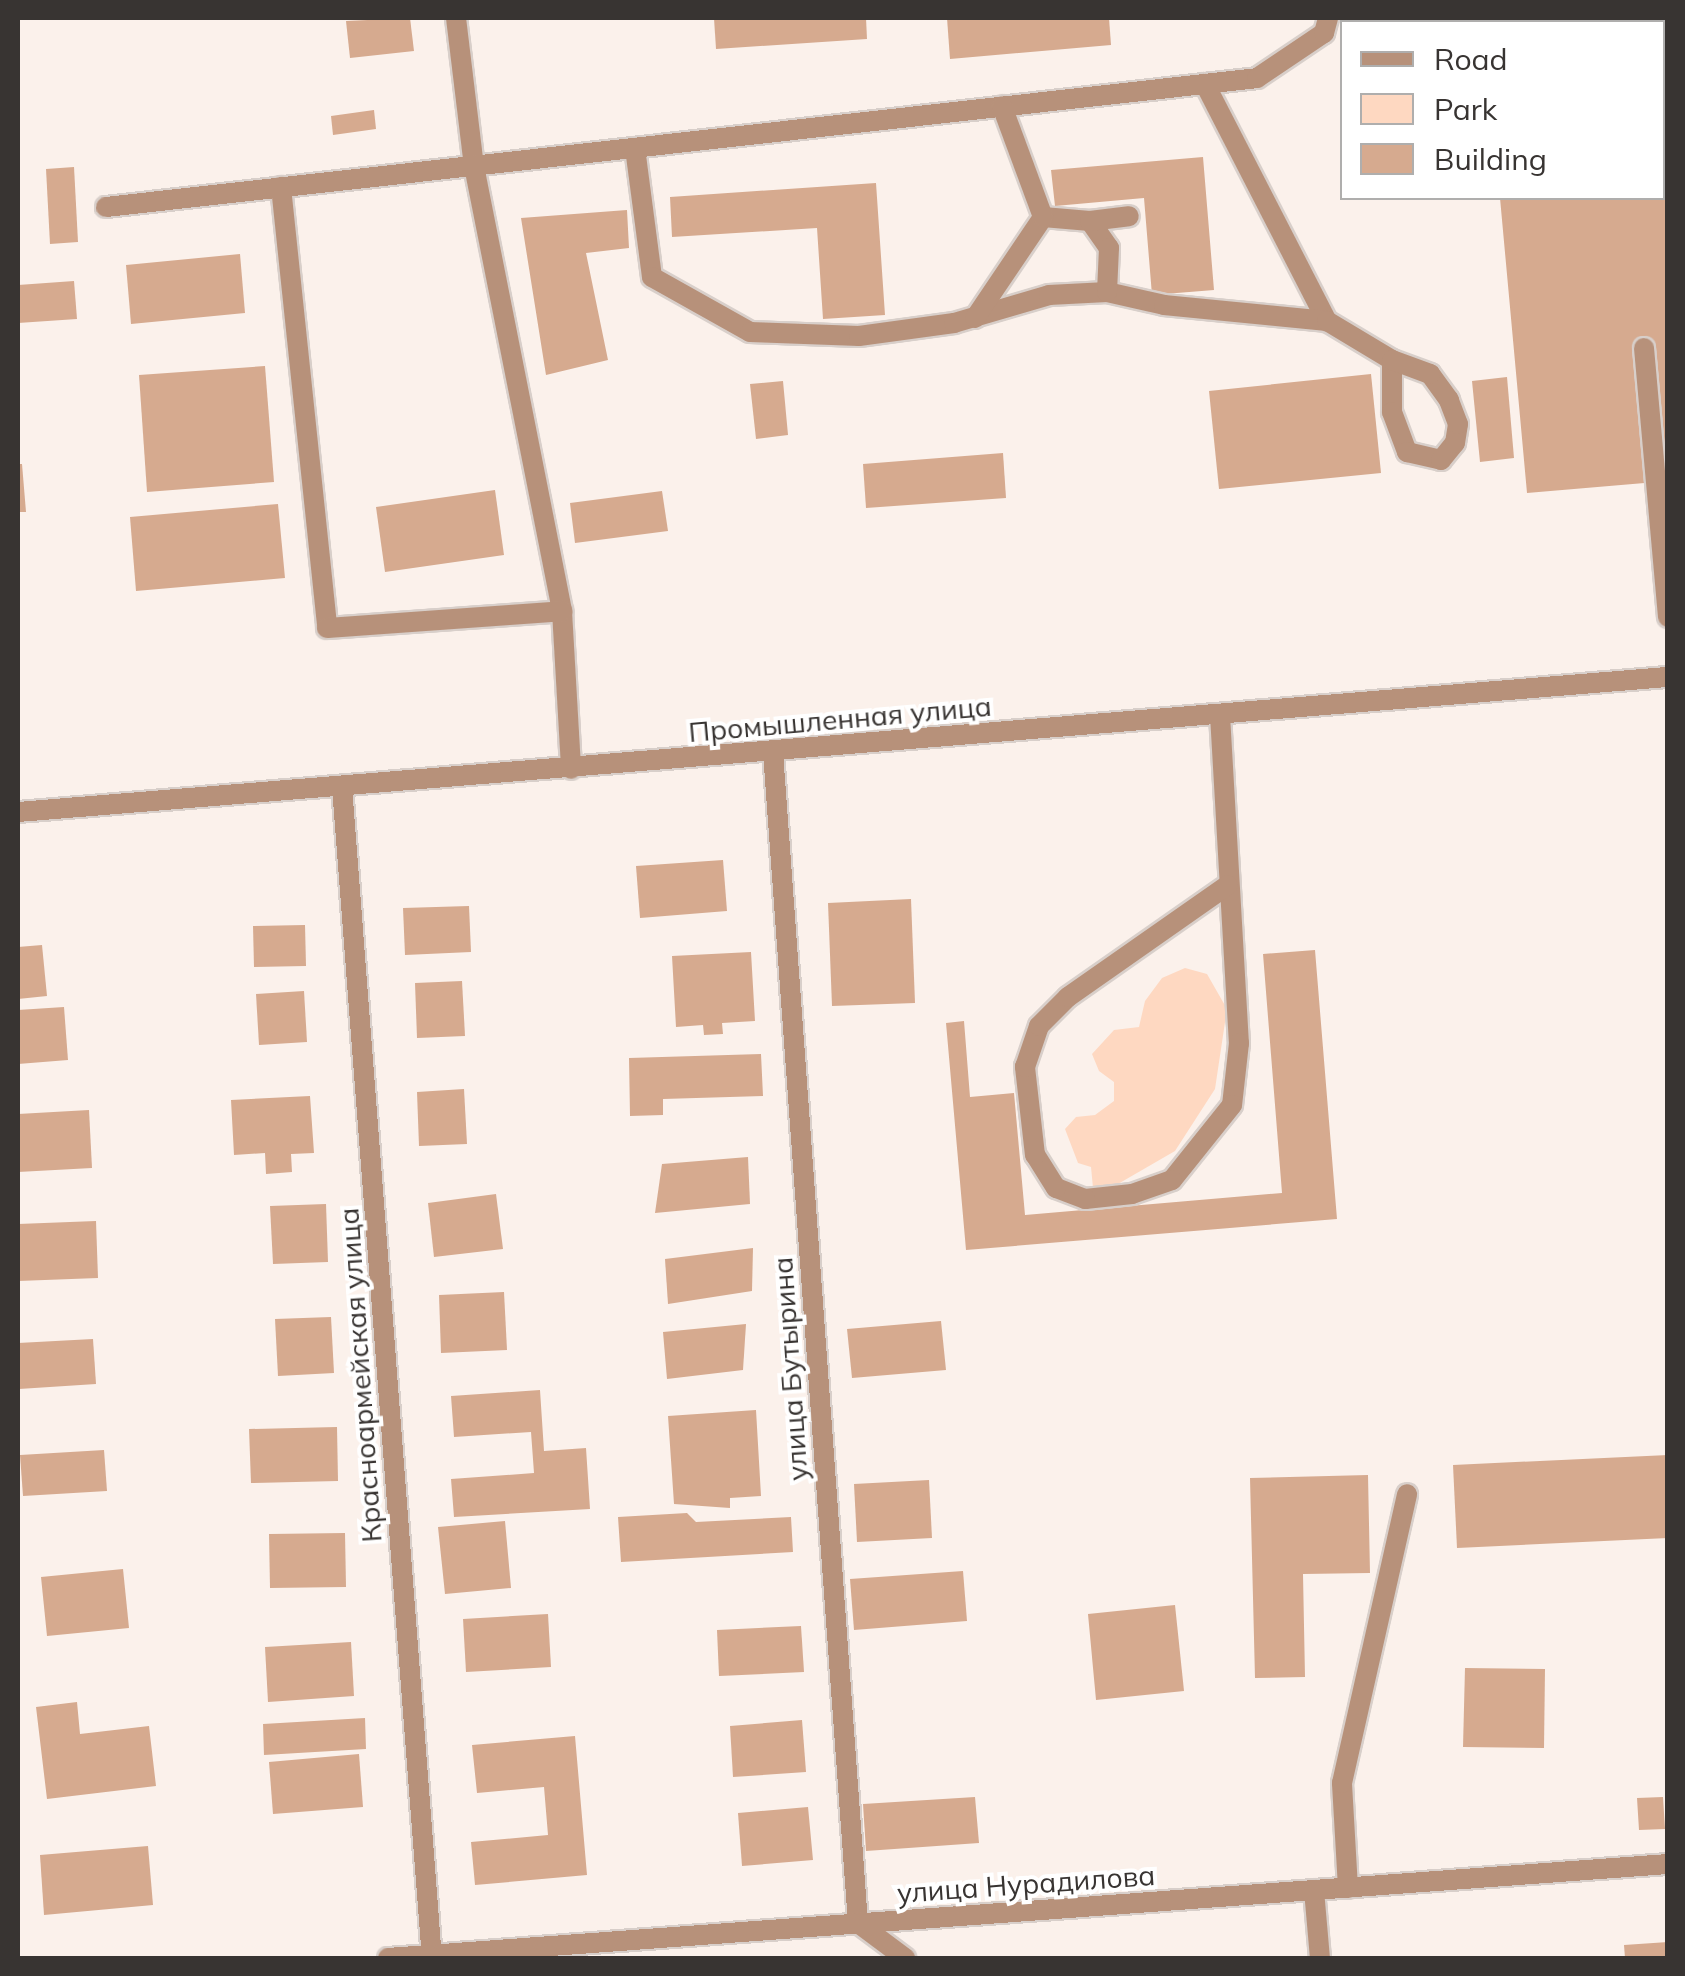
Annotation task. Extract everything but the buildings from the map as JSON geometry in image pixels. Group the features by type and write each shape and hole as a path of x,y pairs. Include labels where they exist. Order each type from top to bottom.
{"street":[{"path":"456,18 474,166 562,611 571,769"},
{"path":"106,207 1256,78 1324,33 1328,18"},
{"path":"1205,84 1326,321"},
{"path":"1002,106 1043,216"},
{"path":"634,148 652,277 750,332 859,336 974,318 1049,295 1107,292 1164,305 1326,321 1392,360 1430,374 1449,400 1458,424 1455,444 1441,460 1407,452 1392,412 1392,360"},
{"path":"281,187 328,628 562,611"},
{"path":"1043,216 1090,221 1130,216"},
{"path":"974,318 1043,216"},
{"path":"1090,221 1109,248 1107,292"},
{"path":"1644,348 1668,617"},
{"name":"Промышленная улица","path":"18,812 1668,677"},
{"path":"1220,714 1239,1043 1232,1105 1172,1180 1132,1194 1085,1199 1056,1188 1035,1155 1025,1067 1038,1026 1068,996 1228,885"},
{"name":"улица Бутырина","path":"773,752 858,1923"},
{"name":"Красноармейская улица","path":"342,788 432,1957"},
{"path":"1348,1888 1342,1783 1407,1494"},
{"name":"улица Нурадилова","path":"388,1958 1668,1864"},
{"path":"1314,1890 1320,1958"},
{"path":"858,1923 904,1958"}],"green space":[{"path":"1185,968 1207,974 1227,1009 1215,1089 1175,1151 1111,1188 1093,1188 1091,1167 1078,1163 1065,1129 1076,1117 1095,1115 1114,1101 1114,1082 1099,1071 1092,1054 1114,1030 1139,1027 1145,1001 1162,978"}]}
